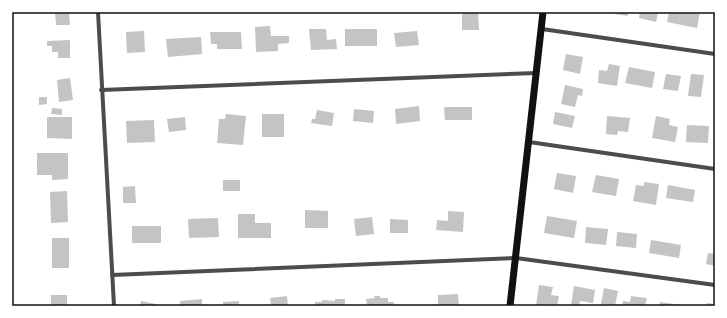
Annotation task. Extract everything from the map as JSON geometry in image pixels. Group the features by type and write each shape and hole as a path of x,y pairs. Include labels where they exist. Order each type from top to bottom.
{"main road":[{"path":"510,306 544,12"}],"street":[{"path":"98,12 101,90 114,306"},
{"path":"542,29 715,54"},
{"path":"101,90 537,73"},
{"path":"529,142 715,169"},
{"path":"112,275 516,258 715,285"}],"building":[{"path":"55,12 69,12 70,25 56,25"},
{"path":"465,12 478,12 479,30 462,30 462,14 465,14"},
{"path":"615,12 628,12 628,16 615,14"},
{"path":"640,12 658,12 656,22 639,18"},
{"path":"669,12 700,12 697,28 667,22"},
{"path":"270,26 271,36 289,36 289,43 278,44 278,51 256,52 255,27"},
{"path":"309,29 326,29 327,40 336,39 337,49 311,50"},
{"path":"345,29 377,29 377,46 345,46"},
{"path":"144,31 145,52 127,53 126,32"},
{"path":"417,31 419,45 396,47 394,33"},
{"path":"210,32 241,32 242,49 217,49 217,44 211,44"},
{"path":"201,37 202,54 168,57 166,39"},
{"path":"70,40 70,58 58,58 58,52 52,52 52,46 47,46 47,41"},
{"path":"566,54 583,57 580,74 563,70"},
{"path":"609,64 620,66 617,86 598,83 599,70 607,71"},
{"path":"629,67 655,72 652,88 625,83"},
{"path":"666,74 681,76 678,91 663,89"},
{"path":"691,74 704,75 701,97 688,96"},
{"path":"70,78 73,100 59,102 57,80"},
{"path":"565,85 583,89 582,96 578,95 575,107 561,104"},
{"path":"39,97 47,97 47,104 39,105"},
{"path":"419,106 420,121 396,124 395,109"},
{"path":"444,107 472,107 472,120 445,120"},
{"path":"52,108 62,109 62,115 51,114"},
{"path":"354,109 374,111 373,123 353,121"},
{"path":"317,110 334,113 332,126 311,123 312,119 315,119"},
{"path":"555,112 575,116 572,128 553,124"},
{"path":"226,114 246,116 243,145 217,143 219,119 225,119"},
{"path":"262,114 284,114 284,137 262,137"},
{"path":"607,116 630,118 628,132 618,131 617,135 606,134"},
{"path":"656,116 670,119 669,125 678,127 675,142 652,138"},
{"path":"47,117 72,117 72,139 47,138"},
{"path":"185,117 186,130 169,132 167,119"},
{"path":"154,120 155,142 127,143 126,121"},
{"path":"687,125 709,126 708,143 686,142"},
{"path":"37,153 68,153 68,179 52,180 52,175 37,175"},
{"path":"557,173 576,176 573,193 554,189"},
{"path":"596,175 619,179 616,196 592,192"},
{"path":"223,180 240,180 240,191 223,191"},
{"path":"644,182 659,184 656,205 633,201 636,185 644,186"},
{"path":"668,185 695,190 693,202 666,198"},
{"path":"135,186 136,203 123,203 123,187"},
{"path":"67,191 68,222 51,223 50,192"},
{"path":"305,210 328,211 328,228 305,228"},
{"path":"448,211 464,212 463,232 436,230 437,220 448,221"},
{"path":"238,214 255,214 255,223 271,223 271,238 238,238"},
{"path":"547,216 577,221 574,238 544,233"},
{"path":"372,217 374,234 356,236 354,219"},
{"path":"218,218 219,237 189,238 188,219"},
{"path":"390,219 408,220 408,233 390,233"},
{"path":"132,226 161,226 161,243 132,243"},
{"path":"586,227 608,229 606,245 585,243"},
{"path":"617,232 637,234 636,248 616,246"},
{"path":"52,238 69,238 69,268 52,268"},
{"path":"651,240 681,245 679,258 649,253"},
{"path":"708,253 715,254 715,266 706,264"},
{"path":"539,285 553,287 551,295 559,296 557,306 549,304 549,306 536,306"},
{"path":"574,286 595,290 593,303 580,301 579,306 571,305"},
{"path":"604,288 618,291 615,306 601,304"},
{"path":"458,294 459,306 438,306 438,295"},
{"path":"51,295 67,295 67,306 51,306"},
{"path":"287,296 288,306 271,306 270,298"},
{"path":"374,296 388,298 388,302 394,302 394,306 367,306 366,299 375,298"},
{"path":"631,296 647,298 645,306 622,306 623,301 630,302"},
{"path":"202,299 202,306 180,306 180,301"},
{"path":"335,299 345,299 345,306 315,306 315,302 322,302 322,300 335,301"},
{"path":"141,301 156,304 156,306 140,306"},
{"path":"239,301 239,306 223,306 223,302"},
{"path":"660,302 681,305 681,306 659,306"},
{"path":"707,303 715,304 715,306 707,306"}]}
